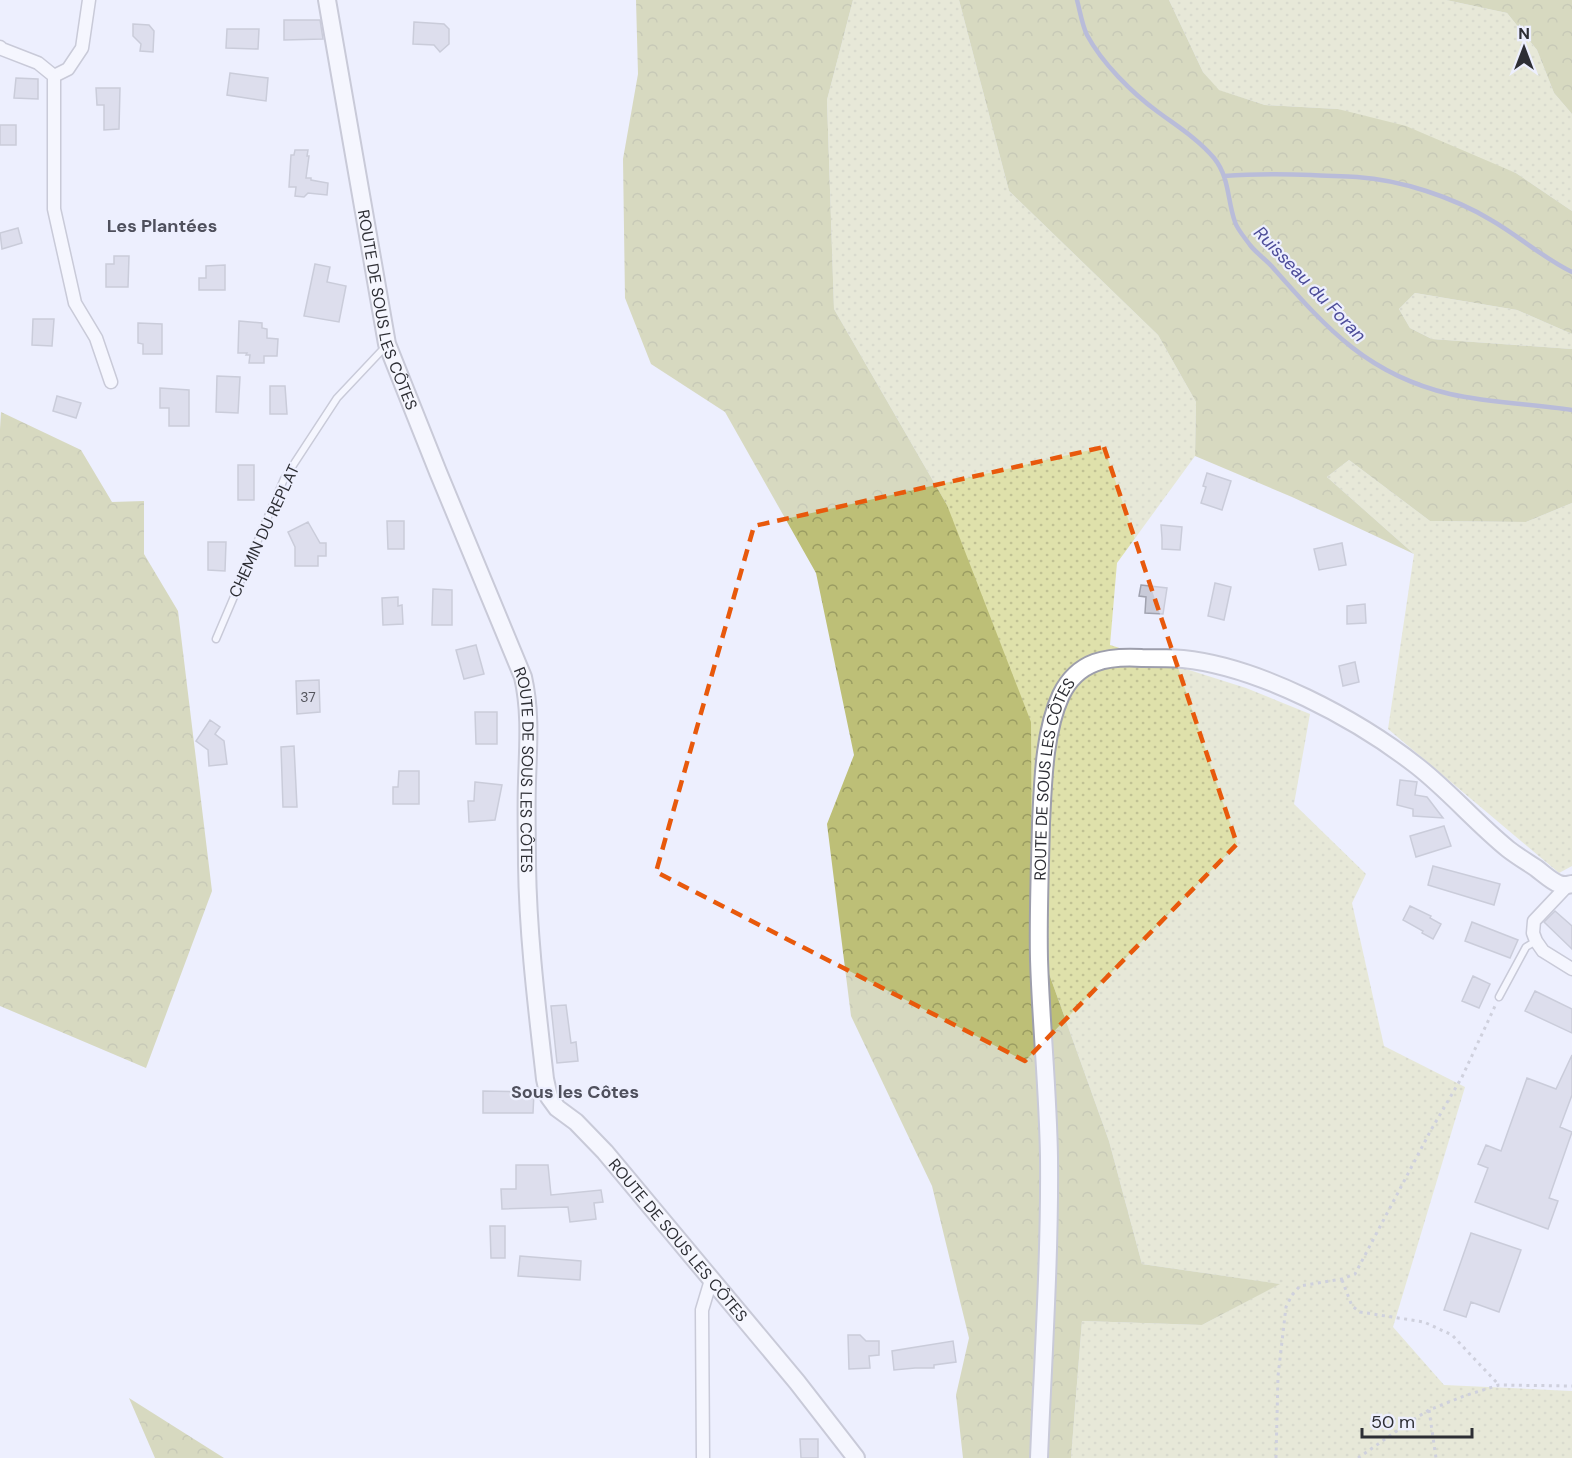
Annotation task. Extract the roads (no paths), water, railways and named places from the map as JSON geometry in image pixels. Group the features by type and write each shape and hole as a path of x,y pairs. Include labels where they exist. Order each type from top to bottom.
{"street":[{"path":"54,76 68,69 82,48 88,0"},
{"name":"ROUTE DE SOUS LES CÔTES","path":"327,0 387,344 520,669 527,697 529,717 526,808 527,870 533,963 549,1097 557,1108 576,1122 605,1152 658,1214 856,1458"},
{"path":"0,47 38,63 54,76"},
{"path":"54,76 54,209 75,303 96,338 111,382"},
{"name":"ROUTE DE SOUS LES CÔTES","path":"1039,1458 1047,1306 1049,1153 1039,958 1039,872 1048,741 1053,717 1061,695 1069,682 1099,660 1122,657 1185,659 1232,669 1262,679 1335,712 1377,738 1418,767 1508,849 1556,883 1570,884"},
{"path":"1570,884 1534,921 1533,933 1544,951 1572,969"},
{"path":"703,1458 702,1310 711,1280"}],"lane":[{"name":"CHEMIN DU REPLAT","path":"216,639 284,479 337,398 387,344"},
{"path":"1499,997 1526,947 1536,941"}],"waterway":[{"name":"Ruisseau du Foran","path":"1077,0 1087,35 1109,67 1138,96 1194,139 1214,158 1226,181 1232,214 1239,231 1332,331 1373,362 1421,386 1480,399 1572,410"},
{"path":"1224,176 1278,174 1351,177 1409,186 1444,197 1476,212 1572,272"}],"district":[{"name":"Les Plantées","path":"162,226"},
{"name":"Sous les Côtes","path":"575,1092"}]}
